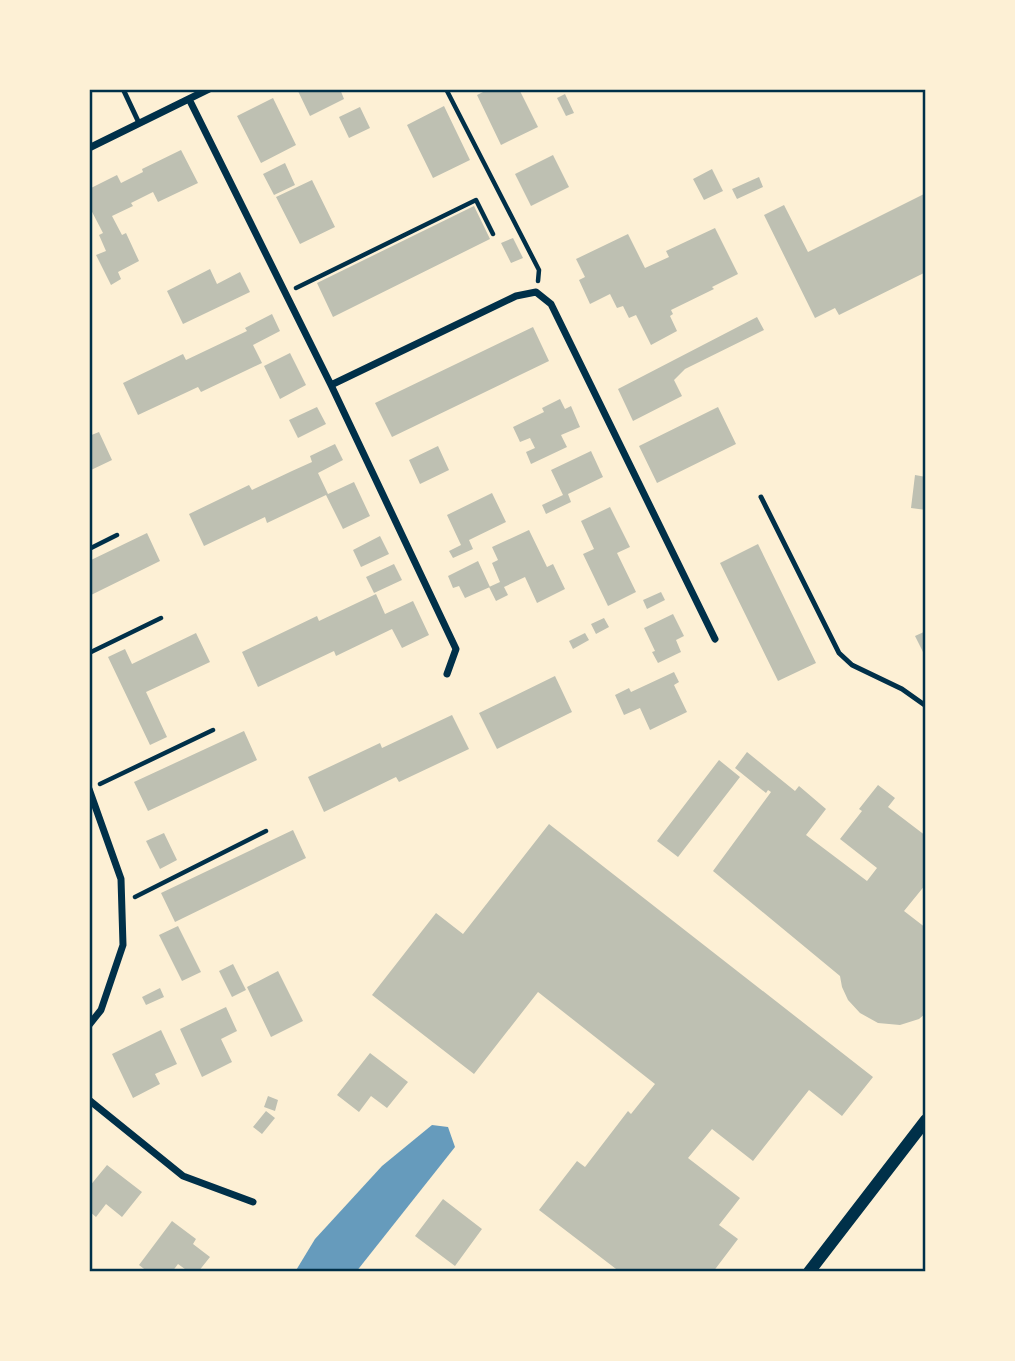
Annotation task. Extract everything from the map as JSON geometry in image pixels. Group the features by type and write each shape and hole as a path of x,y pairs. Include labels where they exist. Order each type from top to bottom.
{"street":[{"path":"89,148 209,89"},
{"path":"189,99 331,385 457,649 446,674"},
{"path":"331,385 516,296 536,292 551,304 715,639"},
{"path":"89,789 121,879 123,945 101,1010 89,1025"},
{"path":"89,1100 183,1176 253,1202"},
{"path":"809,1272 926,1120"}],"lane":[{"path":"123,89 139,123"},
{"path":"761,497 839,653 852,666 902,689 926,706"}],"path":[{"path":"446,89 539,270 536,292"},
{"path":"285,293 476,200 493,234"},
{"path":"89,549 117,535"},
{"path":"89,653 161,618"},
{"path":"89,789 213,730"},
{"path":"122,904 265,831"}],"water":[{"path":"432,1125 448,1127 455,1147 356,1272 295,1272 315,1239 382,1166"}],"building":[{"path":"297,89 340,89 344,99 310,116"},
{"path":"489,89 519,89 538,127 501,145 477,95"},
{"path":"565,94 574,113 566,116 557,98"},
{"path":"273,98 296,145 261,163 237,116"},
{"path":"444,106 470,160 433,178 407,125"},
{"path":"360,107 370,128 349,138 339,117"},
{"path":"181,150 198,183 158,202 153,192 112,216 122,235 126,233 139,261 118,272 121,279 111,285 96,255 106,251 99,235 103,233 89,206 89,189 117,175 121,183 143,172 142,169"},
{"path":"553,155 569,187 531,206 515,174"},
{"path":"285,163 295,185 274,195 263,174"},
{"path":"712,169 723,191 704,200 693,179"},
{"path":"759,177 763,187 737,199 732,189"},
{"path":"312,180 335,227 300,244 276,197"},
{"path":"926,193 926,272 839,315 835,308 815,318 764,215 784,205 808,252"},
{"path":"474,206 490,239 333,317 317,283"},
{"path":"715,228 738,274 671,310 673,314 670,316 677,331 651,345 636,315 629,318 623,306 617,308 610,294 590,304 579,280 585,277 576,259 628,234 645,268 669,257 666,251"},
{"path":"513,238 523,258 511,263 501,243"},
{"path":"210,269 217,284 240,272 250,292 183,324 167,291"},
{"path":"272,314 280,331 253,345 262,363 201,392 198,387 138,415 123,383 183,354 186,360 247,331 245,328"},
{"path":"757,317 764,330 685,369 674,380 682,396 633,421 618,389"},
{"path":"533,327 549,361 392,437 375,403"},
{"path":"290,353 306,385 280,399 264,366"},
{"path":"560,399 565,409 571,406 580,427 561,435 567,447 531,464 526,452 535,448 530,438 520,442 513,427 544,412 542,408"},
{"path":"317,407 326,424 298,438 289,420"},
{"path":"718,407 736,444 657,483 639,446"},
{"path":"99,432 112,460 89,471 89,436"},
{"path":"335,444 343,460 318,473 328,494 354,482 370,516 343,529 326,495 267,523 265,517 204,546 189,514 249,485 252,490 312,462 310,456"},
{"path":"438,446 449,470 420,484 409,460"},
{"path":"591,451 603,477 568,494 571,502 546,514 542,505 563,495 551,470"},
{"path":"915,475 926,477 926,510 911,508"},
{"path":"492,493 506,522 469,540 473,549 453,558 449,551 461,545 447,515"},
{"path":"610,507 630,547 617,553 636,592 608,606 583,554 594,549 581,521"},
{"path":"529,530 547,567 553,564 565,589 537,603 525,577 504,587 508,595 496,601 489,587 500,582 492,563 498,560 492,547"},
{"path":"147,533 160,561 89,596 89,561"},
{"path":"380,536 389,554 361,567 353,550"},
{"path":"758,544 816,663 778,681 720,563"},
{"path":"478,561 490,587 465,598 459,586 453,588 448,576"},
{"path":"394,564 402,580 374,593 366,577"},
{"path":"661,592 665,600 647,609 643,600"},
{"path":"376,594 385,614 413,601 429,635 402,648 392,629 336,656 334,651 258,687 242,652 317,616 319,621"},
{"path":"673,614 684,636 676,640 681,652 658,663 644,628"},
{"path":"604,618 609,627 596,634 591,624"},
{"path":"926,631 926,658 915,636"},
{"path":"196,633 210,662 146,692 167,737 150,745 108,657 125,649 132,664"},
{"path":"585,633 589,640 573,649 569,641"},
{"path":"674,672 679,682 674,685 687,712 650,730 640,708 624,715 615,695 629,688 631,692"},
{"path":"555,676 572,712 497,749 479,713"},
{"path":"452,715 469,749 399,782 396,777 324,812 308,777 380,743 382,748"},
{"path":"244,731 257,760 148,811 134,782"},
{"path":"747,752 795,791 799,786 826,809 806,835 867,881 877,868 840,839 878,785 895,798 888,807 926,836 926,884 904,911 926,928 926,1013 919,1019 900,1025 878,1023 860,1013 848,1000 840,976 713,871 771,792 768,790 766,793 735,768"},
{"path":"719,760 740,777 678,857 657,841"},
{"path":"549,824 873,1077 842,1116 809,1090 753,1161 712,1129 688,1158 740,1198 719,1225 738,1239 713,1272 620,1272 539,1210 577,1161 585,1167 628,1111 631,1114 655,1084 538,992 474,1074 372,995 436,913 463,934"},
{"path":"293,830 306,858 175,922 161,893"},
{"path":"164,833 177,860 160,869 146,841"},
{"path":"178,926 201,972 182,981 159,935"},
{"path":"233,964 246,990 232,997 219,971"},
{"path":"278,971 303,1021 271,1037 247,987"},
{"path":"160,988 164,997 146,1005 142,997"},
{"path":"226,1007 237,1031 221,1039 232,1062 202,1077 180,1029"},
{"path":"161,1030 177,1064 155,1074 160,1084 133,1098 112,1054"},
{"path":"370,1053 408,1082 387,1108 371,1096 359,1112 337,1095"},
{"path":"268,1096 278,1100 275,1111 264,1107"},
{"path":"266,1111 275,1118 262,1134 253,1127"},
{"path":"107,1165 142,1192 122,1217 106,1204 96,1217 89,1211 89,1187"},
{"path":"443,1199 482,1229 455,1266 415,1236"},
{"path":"172,1221 196,1239 193,1244 210,1257 198,1272 189,1272 178,1264 172,1272 148,1272 139,1265"}]}
